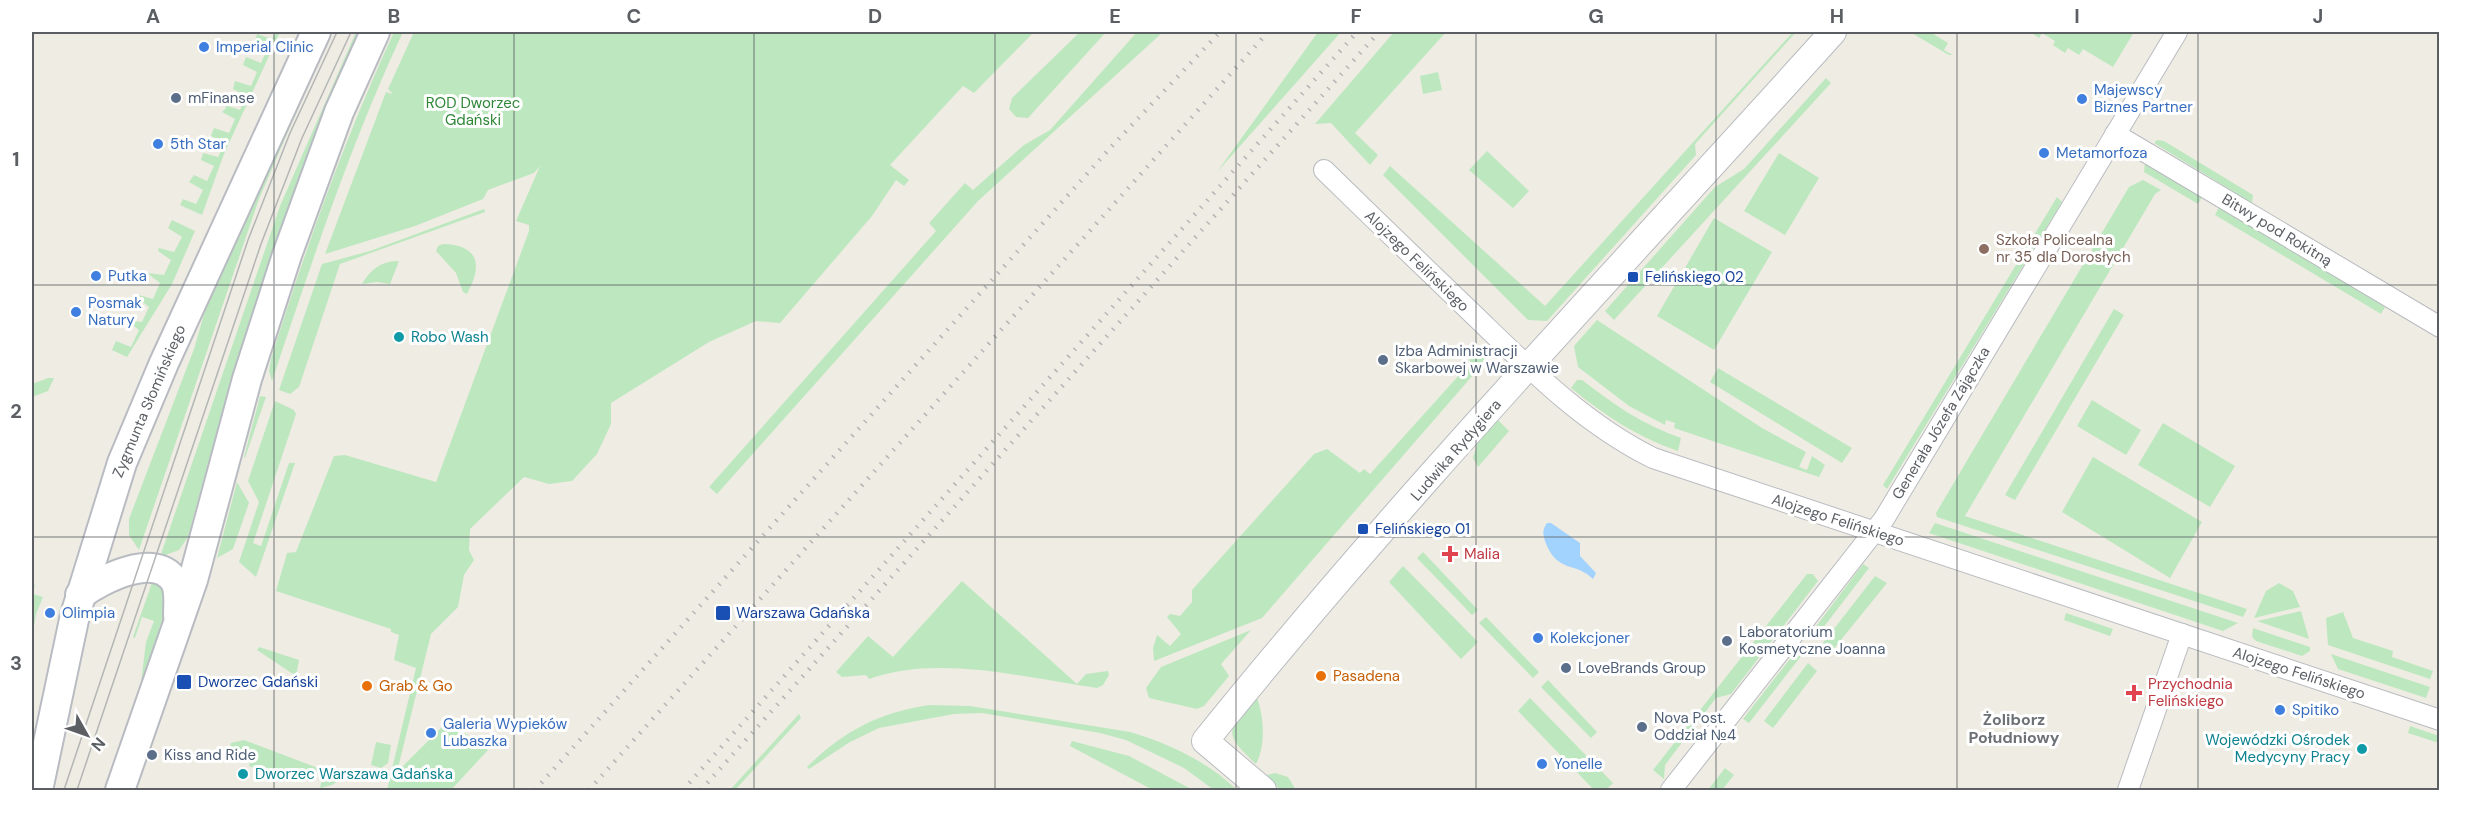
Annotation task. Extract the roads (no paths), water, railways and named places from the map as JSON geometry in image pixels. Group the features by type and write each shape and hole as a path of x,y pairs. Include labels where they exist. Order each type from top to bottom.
{"main road":[{"name":"Zygmunta Słomińskiego","path":"38,790 59,681 80,595 109,502 138,424 316,32"},
{"path":"120,790 196,570 248,379 284,265 339,112 375,32"},
{"path":"80,595 105,579 128,570 145,568 160,572 175,582 178,592 178,626"},
{"path":"32,737 59,681"}],"street":[{"name":"Ludwika Rydygiera","path":"1263,790 1205,741 1267,666 1529,368 1833,32"},
{"name":"Generała Józefa Zajączka","path":"1671,790 1874,533 2176,32"},
{"name":"Bitwy pod Rokitną","path":"2115,134 2439,327"},
{"name":"Alojzego Felińskiego","path":"1324,170 1529,368 1595,424 1623,444 1653,458 1874,533 2439,720"},
{"path":"2128,790 2182,634"}],"water":[{"path":"1547,523 1551,523 1580,543 1580,556 1596,573 1593,579 1555,558 1545,541 1544,530"}],"tram line":[{"path":"64,790 248,240 290,133 337,32"},
{"path":"77,790 261,244 302,138 351,32"}],"railway":[{"path":"535,790 1112,146 1220,32"},
{"path":"589,790 1268,32"},
{"path":"683,790 1357,32"},
{"path":"701,790 1379,32"}],"place":[{"name":"Imperial Clinic","path":"204,47"},
{"name":"mFinanse","path":"176,98"},
{"name":"Majewscy Biznes Partner","path":"2082,99"},
{"name":"5th Star","path":"158,144"},
{"name":"Metamorfoza","path":"2044,153"},
{"name":"Szkoła Policealna nr 35 dla Dorosłych","path":"1984,249"},
{"name":"Putka","path":"96,276"},
{"name":"Felińskiego 02","path":"1633,277"},
{"name":"Posmak Natury","path":"76,312"},
{"name":"Robo Wash","path":"399,337"},
{"name":"Izba Administracji Skarbowej w Warszawie","path":"1383,360"},
{"name":"Felińskiego 01","path":"1363,529"},
{"name":"Malia","path":"1450,554"},
{"name":"Olimpia","path":"50,613"},
{"name":"Warszawa Gdańska","path":"723,613"},
{"name":"Kolekcjoner","path":"1538,638"},
{"name":"Laboratorium Kosmetyczne Joanna","path":"1727,641"},
{"name":"LoveBrands Group","path":"1566,668"},
{"name":"Pasadena","path":"1321,676"},
{"name":"Dworzec Gdański","path":"184,682"},
{"name":"Grab & Go","path":"367,686"},
{"name":"Przychodnia Felińskiego","path":"2134,693"},
{"name":"Spitiko","path":"2280,710"},
{"name":"Nova Post. Oddział №4","path":"1642,727"},
{"name":"Galeria Wypieków Lubaszka","path":"431,733"},
{"name":"Wojewódzki Ośrodek Medycyny Pracy","path":"2362,749"},
{"name":"Kiss and Ride","path":"152,755"},
{"name":"Yonelle","path":"1542,764"},
{"name":"Dworzec Warszawa Gdańska","path":"243,774"}],"district":[{"name":"Żoliborz Południowy","path":"2014,728"}],"park label":[{"name":"ROD Dworzec Gdański","path":"473,112"}]}
